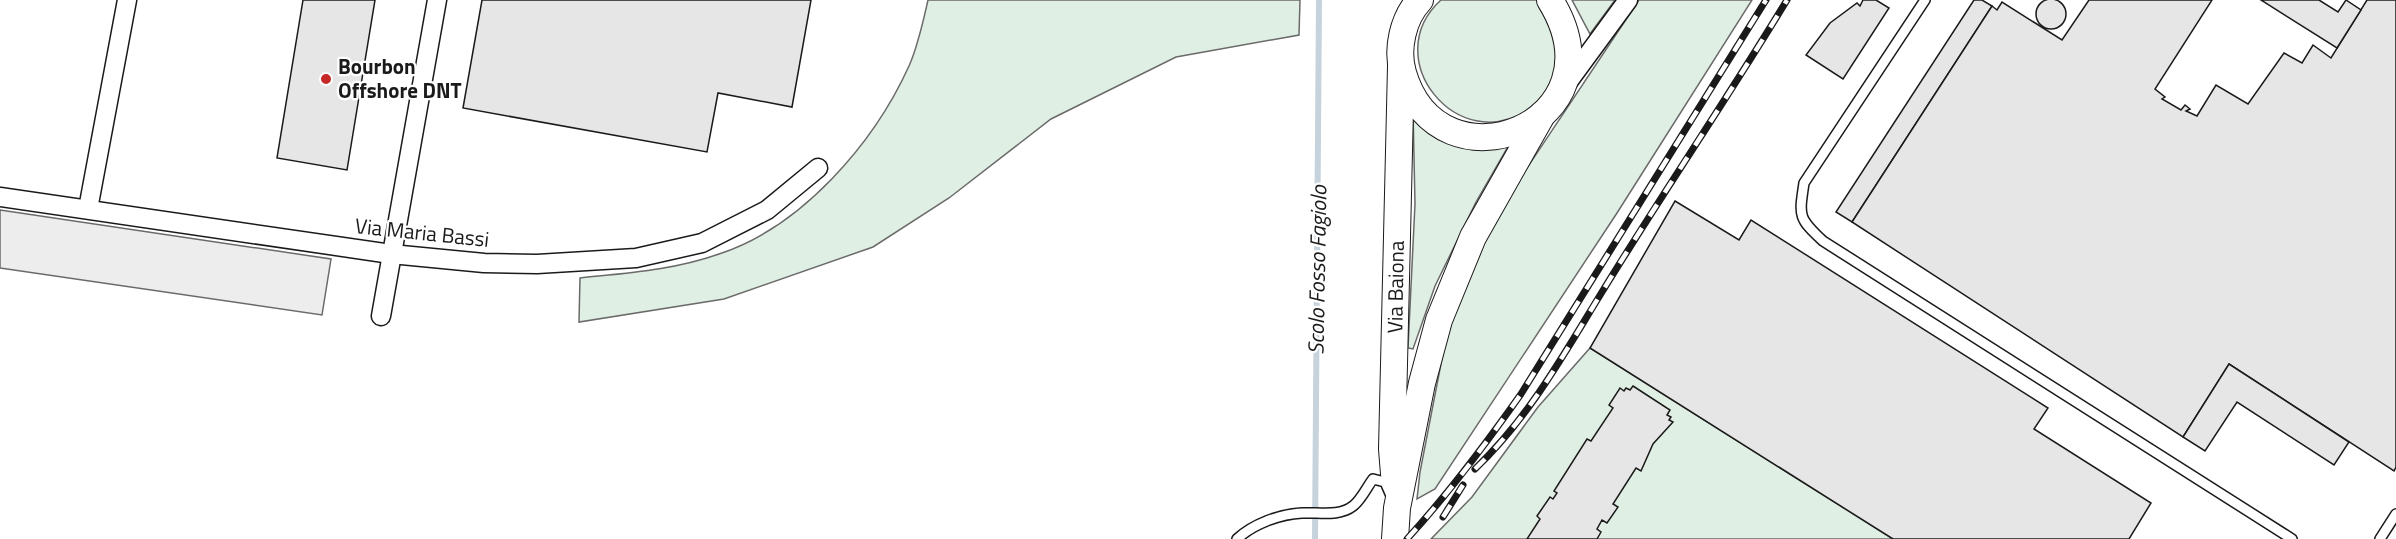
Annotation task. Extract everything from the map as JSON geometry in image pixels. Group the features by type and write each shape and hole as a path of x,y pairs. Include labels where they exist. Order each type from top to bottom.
{"main road":[{"path":"1398,0 1400,60 1407,88 1419,107 1436,123 1456,133 1479,138 1502,136 1523,128 1542,115 1558,95 1567,72 1569,46 1563,22 1550,0"},
{"path":"1400,60 1403,29 1414,6 1420,0"},
{"name":"Via Baiona","path":"1397,508 1392,449 1400,60"},
{"name":"Via Baiona","path":"1395,539 1397,508 1422,383 1439,320 1473,237 1542,115"}],"street":[{"path":"88,209 127,0"},
{"path":"381,316 437,0"},
{"path":"1558,95 1628,0"},
{"name":"Via Maria Bassi","path":"0,197 391,254 484,263 537,264 636,258 702,243 767,210 818,168"}],"lane":[{"path":"1925,0 1804,183 1800,208 1804,224 1823,241 2292,539"},
{"path":"1237,539 1245,531 1275,518 1300,513 1337,513 1354,506 1373,479 1385,482 1397,508"},
{"path":"2380,539 2396,514"}],"green space":[{"path":"928,0 1300,0 1299,35 1176,57 1051,119 949,198 873,247 724,299 579,322 580,278 668,267 719,254 750,241 779,224 806,203 832,179 855,152 894,95 915,50"},
{"path":"1441,0 1538,0 1551,19 1557,41 1553,78 1538,102 1529,109 1502,121 1476,121 1453,111 1434,95 1422,73 1418,48 1423,23"},
{"path":"1572,0 1615,0 1590,34"},
{"path":"1639,0 1752,0 1617,213 1435,489 1417,499 1420,472 1446,338 1464,279 1499,210"},
{"path":"1413,110 1510,143 1476,202 1435,286 1413,349 1408,348 1415,204"},
{"path":"1590,348 1893,539 1431,539 1472,497 1538,407"}],"shaded area":[{"path":"0,210 331,259 322,315 0,268"}],"building":[{"path":"2051,-1 2061,4 2066,14 2061,24 2051,29 2041,24 2036,14 2041,4"},
{"name":"Bourbon Offshore DNT","path":"303,0 375,0 347,170 277,158"},
{"path":"482,0 811,0 792,107 718,93 707,152 463,108"},
{"path":"1863,0 1876,0 1889,8 1843,79 1806,55 1830,23 1857,3 1860,6"},
{"path":"1974,0 1982,0 1992,6 1852,222 1836,212"},
{"path":"2089,0 2212,0 2155,89 2165,97 2162,99 2181,110 2185,105 2190,109 2186,111 2197,116 2216,85 2248,104 2284,53 2302,63 2313,45 2331,58 2367,0 2396,0 2396,467 2394,471 2229,364 2183,437 1852,222 1992,6 1997,10 2002,2 2062,40"},
{"path":"2261,0 2319,0 2338,12 2346,0 2361,10 2337,48"},
{"path":"1675,201 1739,240 1751,220 2048,408 2034,429 2151,503 2129,539 1893,539 1590,348"},
{"path":"2229,364 2349,442 2334,465 2237,402 2205,451 2183,437"},
{"path":"1633,386 1670,410 1667,415 1673,422 1653,444 1641,471 1636,468 1613,504 1618,507 1607,523 1602,520 1597,529 1601,532 1597,539 1527,539 1540,519 1537,516 1550,497 1553,499 1557,493 1554,491 1587,439 1591,441 1613,408 1609,405 1620,388 1624,391 1626,388 1630,390"}],"waterway":[{"name":"Scolo Fosso Fagiolo","path":"1315,539 1319,0"}],"railway":[{"path":"1407,539 1466,468 1521,394 1766,0"},
{"path":"1475,469 1495,449 1529,407 1559,363 1787,0"},
{"path":"1443,517 1463,485"}],"place":[{"name":"Bourbon Offshore DNT","path":"326,79"}]}
